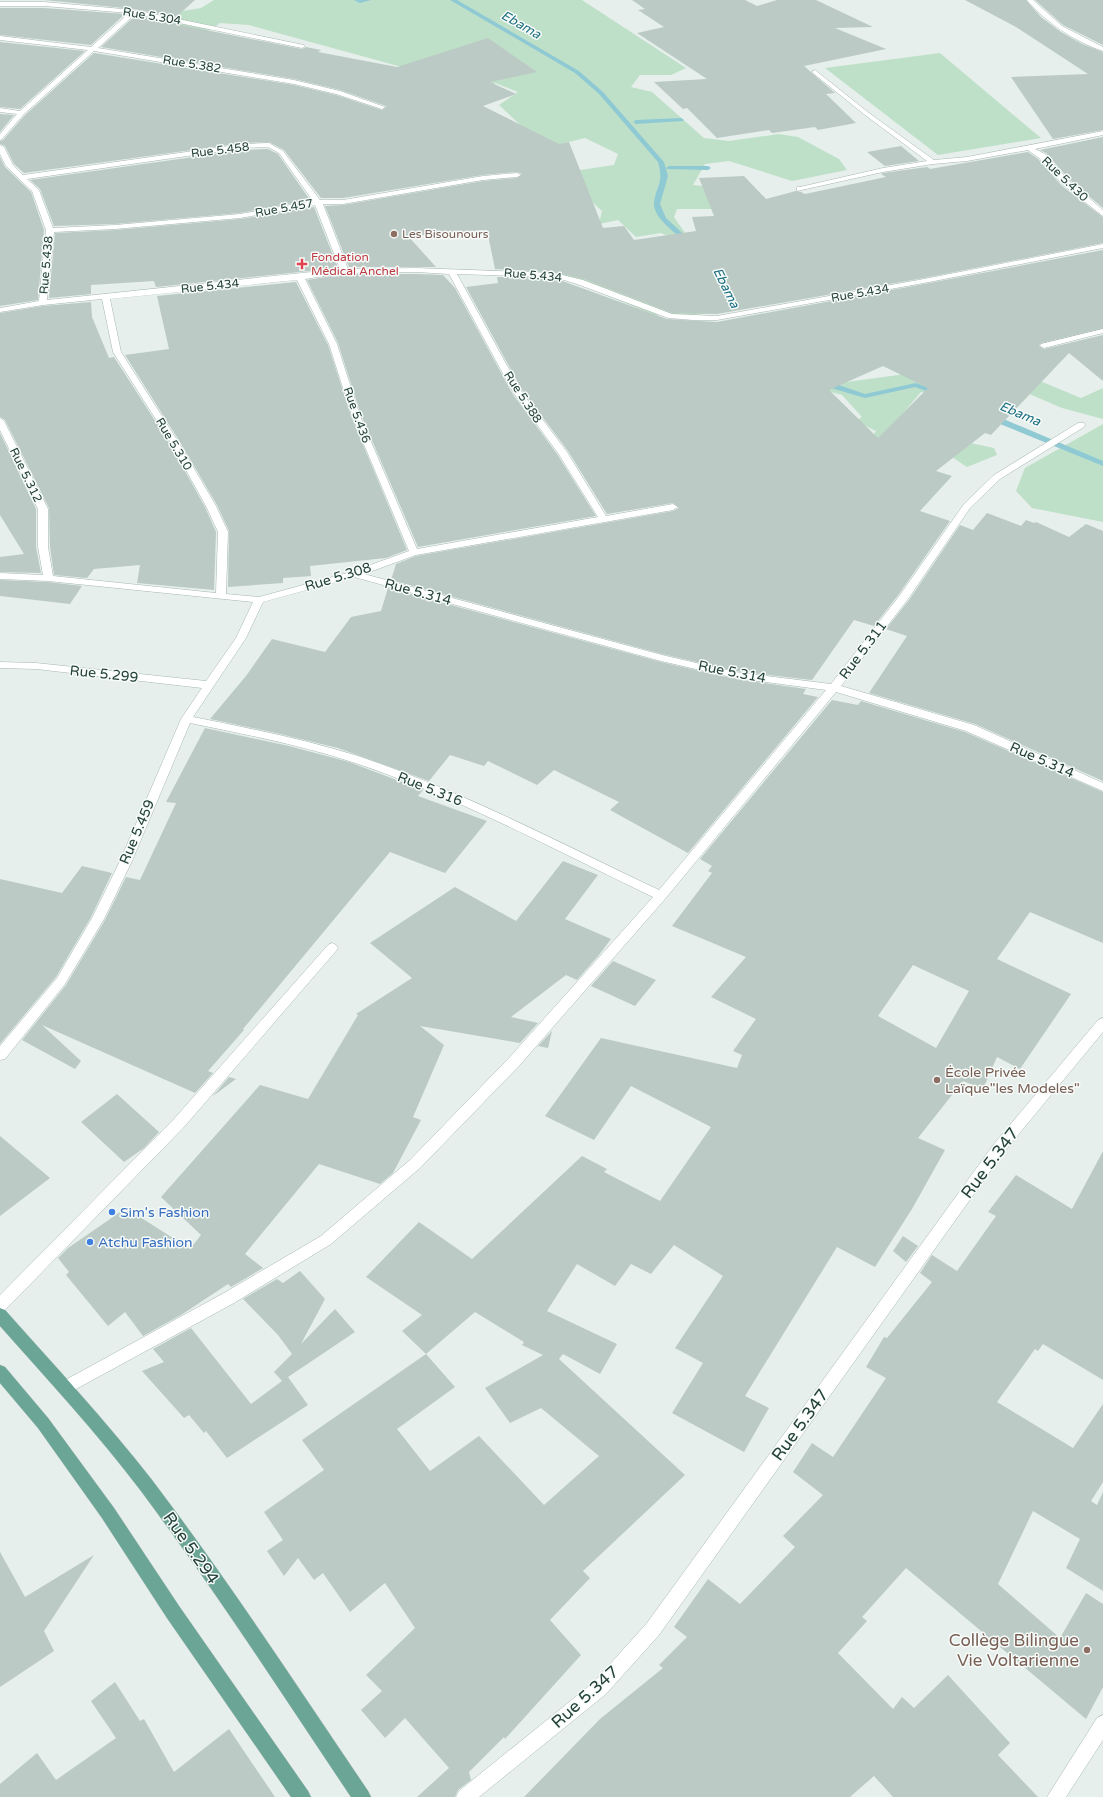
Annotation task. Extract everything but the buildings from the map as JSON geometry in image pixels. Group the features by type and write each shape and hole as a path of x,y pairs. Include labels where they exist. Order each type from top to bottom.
{"main road":[{"name":"Rue 5.294","path":"0,1315 65,1388 145,1485 211,1577 362,1797"},
{"path":"0,1372 43,1423 108,1513 172,1612 302,1797"}],"street":[{"path":"1030,0 1060,27 1103,49"},
{"name":"Rue 5.304","path":"0,4 46,2 134,12 302,46"},
{"path":"0,138 22,113 134,12"},
{"name":"Rue 5.382","path":"0,38 93,48 310,84 340,92 382,107"},
{"path":"815,72 867,114 933,162"},
{"path":"0,110 22,113"},
{"name":"Rue 5.430","path":"1029,148 1103,133"},
{"name":"Rue 5.458","path":"23,177 243,146 269,145 281,152 318,202 345,271"},
{"name":"Rue 5.438","path":"0,147 10,166 35,190 50,230 43,302"},
{"path":"800,189 883,170 933,162 967,159 1029,148"},
{"name":"Rue 5.430","path":"1029,148 1042,156 1066,183 1103,214"},
{"path":"0,167 10,166"},
{"name":"Rue 5.457","path":"50,230 115,228 240,216 318,202 343,202 483,178 518,175"},
{"name":"Rue 5.434","path":"0,310 43,302 300,278 345,271 452,271 554,275 580,282 671,316 717,318 924,281 1103,246"},
{"name":"Rue 5.388","path":"452,271 517,392 562,452 603,518"},
{"name":"Rue 5.436","path":"300,278 332,344 356,416 414,552"},
{"name":"Rue 5.310","path":"106,297 118,352 175,443 211,506 223,532 221,596"},
{"path":"1044,346 1103,331"},
{"name":"Rue 5.312","path":"0,421 43,509 43,547 48,578"},
{"name":"Rue 5.311","path":"65,1388 230,1298 326,1240 414,1164 514,1062 661,896 834,688 904,597 967,506 997,477 1081,425"},
{"name":"Rue 5.308","path":"0,576 48,578 259,600 354,574 414,552 672,507"},
{"name":"Rue 5.314","path":"354,574 661,658 728,674 834,688 970,728 1103,787"},
{"name":"Rue 5.459","path":"0,1055 61,981 98,919 126,861 186,719 240,638 259,600"},
{"name":"Rue 5.299","path":"0,665 36,666 208,685"},
{"name":"Rue 5.316","path":"186,719 272,735 327,750 376,767 476,807 661,896"},
{"path":"0,1305 179,1123 332,948"},
{"name":"Rue 5.347","path":"465,1797 600,1688 653,1629 999,1148 1103,1023"},
{"path":"1056,1797 1103,1724"}],"green space":[{"path":"214,0 582,0 686,68 671,75 640,75 631,87 652,92 704,138 729,141 779,134 798,137 839,159 847,170 792,181 729,161 705,164 693,185 760,192 712,209 677,209 674,217 692,243 715,312 695,315 654,315 565,278 496,265 561,236 688,245 661,233 636,237 618,220 599,224 602,211 560,173 614,165 618,154 585,138 545,148 499,105 518,92 495,83 484,97 409,69 249,25 220,23 211,30 196,32 139,20 151,16 201,8"},
{"path":"940,53 1041,138 938,155 825,68"},
{"path":"994,362 1081,398 1103,388 1103,419 1062,408 966,367 948,398 921,392 892,426 994,448 997,455 967,467 943,451 851,468 876,431 864,425 824,437 862,417 842,395 827,391 817,386"},
{"path":"1103,424 1103,522 1032,508 1016,491 1025,468"}],"waterway":[{"name":"Ebama","path":"357,0 368,0"},
{"name":"Ebama","path":"453,0 577,72 601,93 661,162 665,176 657,204 663,219 689,242"},
{"path":"636,122 681,120"},
{"path":"669,168 708,168"},
{"name":"Ebama","path":"824,383 865,396 916,385 940,394"},
{"name":"Ebama","path":"991,417 1103,464"}],"place":[{"name":"Les Bisounours","path":"394,234"},
{"name":"Fondation Médical Anchel","path":"302,264"},
{"name":"École Privée Laïque\"les Modeles\"","path":"937,1080"},
{"name":"Sim's Fashion","path":"112,1212"},
{"name":"Atchu Fashion","path":"90,1242"},
{"name":"Collège Bilingue Vie Voltarienne","path":"1087,1650"}]}
